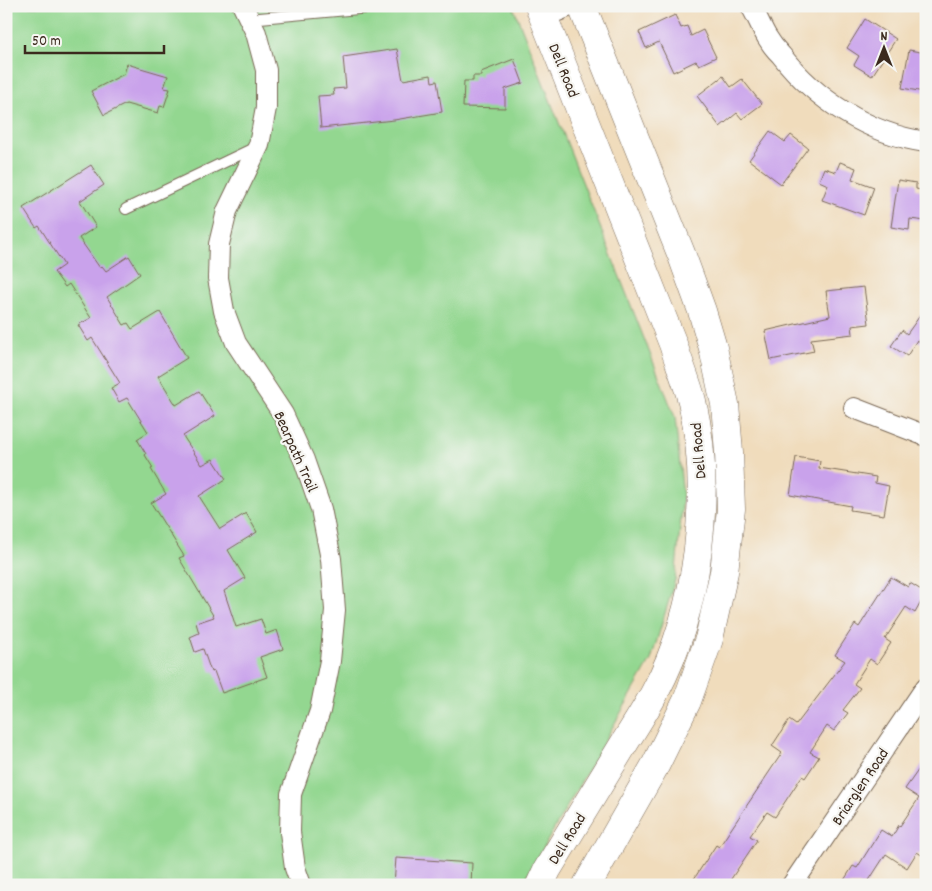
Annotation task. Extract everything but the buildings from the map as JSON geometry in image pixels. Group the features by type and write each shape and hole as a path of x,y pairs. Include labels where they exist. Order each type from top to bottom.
{"main road":[{"name":"Dell Road","path":"582,6 678,247 702,311 713,348 725,404 731,510 724,572 711,630 687,701 656,764 587,885"},
{"name":"Dell Road","path":"540,885 546,870 655,692 671,657 688,604 697,556 700,523 698,438 691,400 669,335 541,12"}],"street":[{"path":"541,12 570,6"},
{"path":"751,6 768,39 794,72 828,102 866,124 908,140 926,142"},
{"name":"Bearpath Trail","path":"246,13 256,33 266,70 266,108 259,146 228,211 219,244 218,278 224,311 236,343 283,414 307,468 325,525 331,559 335,610 330,661 320,711 291,794 290,832 294,868 301,885"},
{"path":"854,408 926,436"},
{"name":"Briarglen Road","path":"792,885 926,687"}],"lane":[{"path":"246,13 391,6"},
{"path":"126,209 259,146"}],"green space":[{"path":"6,6 513,6 675,417 683,497 675,580 651,660 522,885 6,885"}]}
